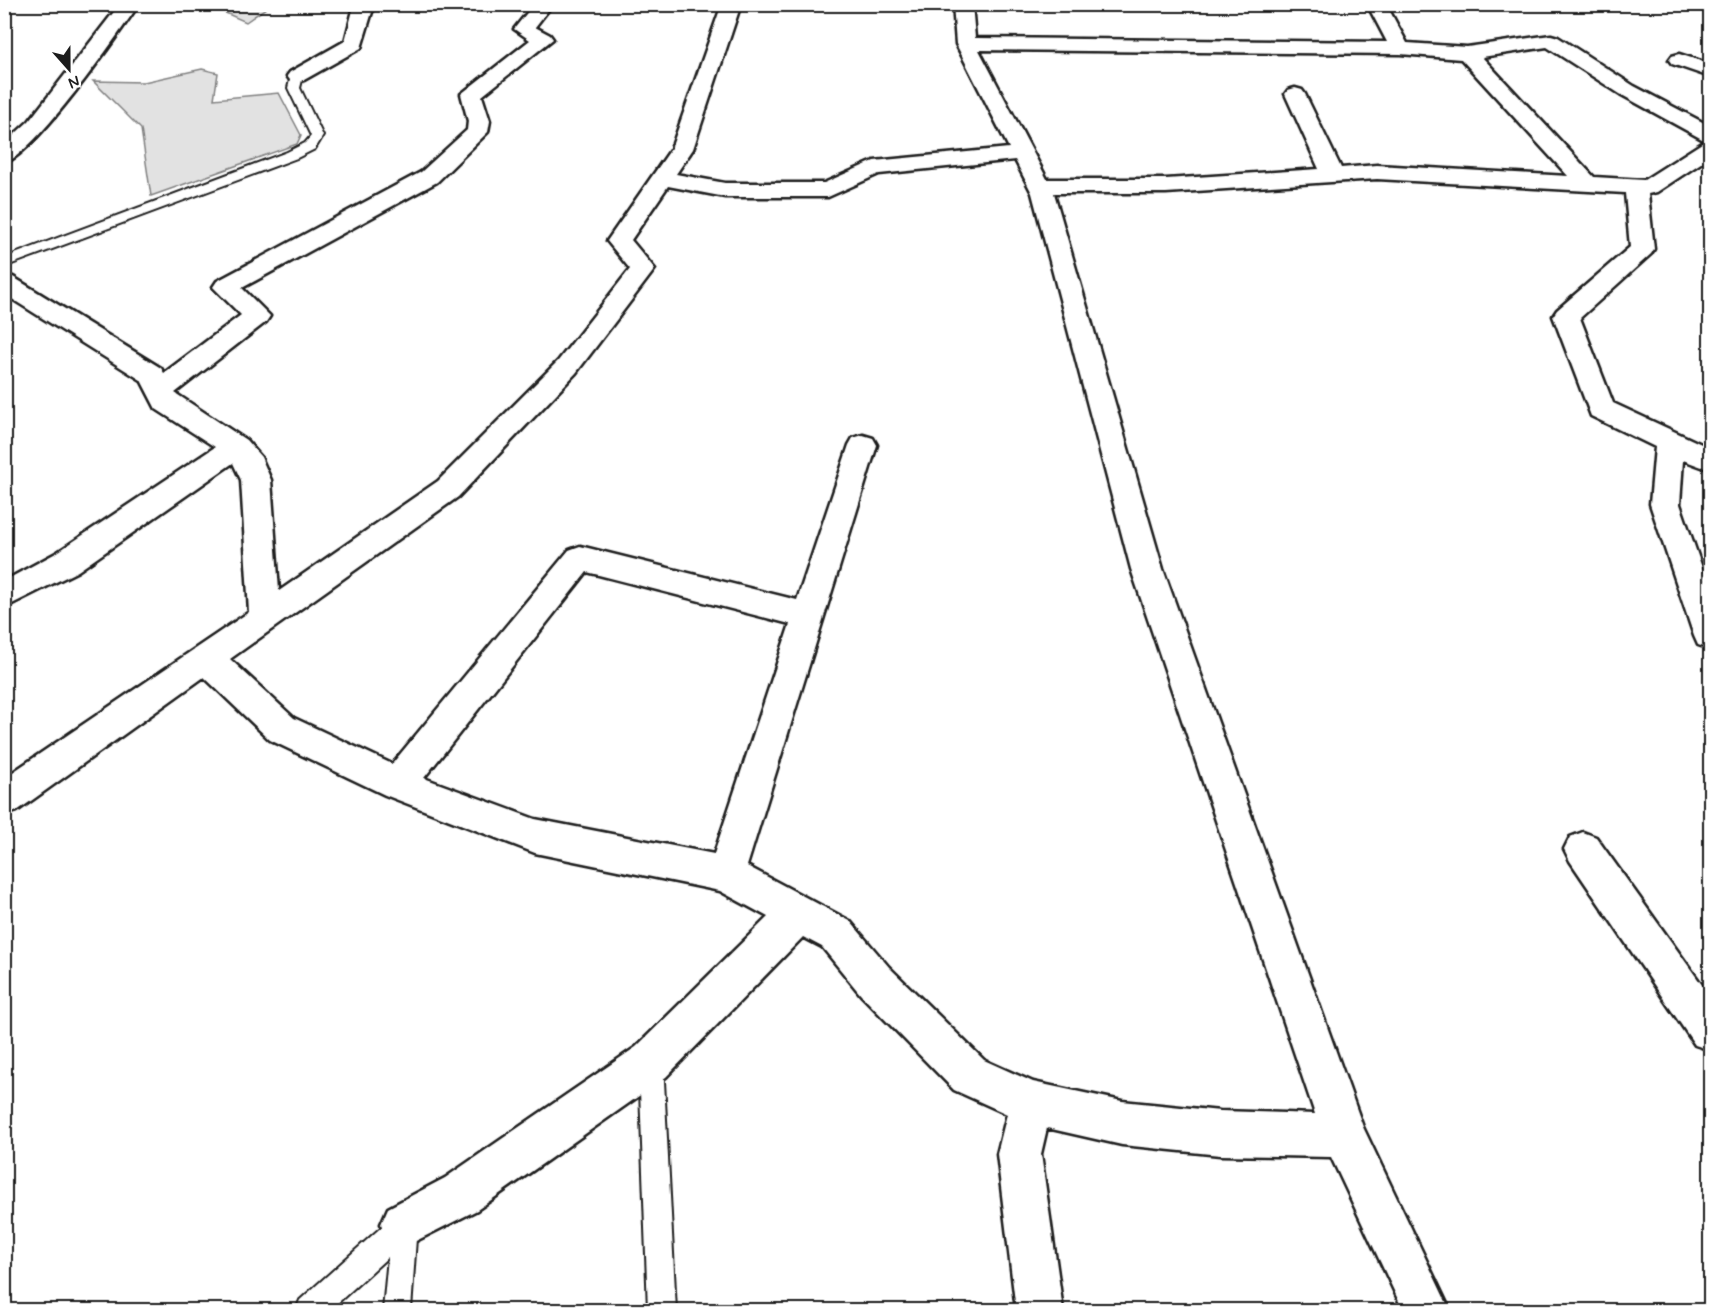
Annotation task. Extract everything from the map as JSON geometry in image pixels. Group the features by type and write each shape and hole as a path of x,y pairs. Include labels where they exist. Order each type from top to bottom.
{"street":[{"path":"4,156 37,126 130,4"},
{"path":"297,76 354,44 363,10 370,4"},
{"path":"160,390 257,316 226,287 429,177 477,132 479,121 471,94 543,39 524,29 544,4"},
{"path":"4,799 448,489 567,367 643,269 619,241 682,149 732,4"},
{"path":"962,4 966,44 1044,194 1147,569 1344,1136 1427,1311"},
{"path":"1376,4 1400,48"},
{"path":"966,44 1400,48 1467,52 1551,41 1627,90 1710,134"},
{"path":"1467,52 1588,183"},
{"path":"1680,60 1710,71"},
{"path":"1295,94 1333,175"},
{"path":"1040,186 1166,186 1377,172 1649,187 1710,148"},
{"path":"660,178 725,190 828,190 874,168 1022,153"},
{"path":"1636,186 1642,249 1566,316 1601,409 1710,460"},
{"path":"4,283 151,375 166,402 236,447 251,464 256,480 265,618"},
{"path":"1670,442 1665,504 1710,636"},
{"path":"726,874 863,445"},
{"path":"4,596 67,562 236,447"},
{"path":"398,784 580,558 808,616"},
{"path":"206,658 282,729 398,784 535,836 726,874 836,934 875,981 969,1075 1031,1103 1122,1123 1220,1133 1344,1136"},
{"path":"1583,849 1710,1030"},
{"path":"404,1224 461,1194 651,1062 798,914"},
{"path":"1031,1103 1019,1154 1039,1311"}],"lane":[{"path":"4,263 292,155 310,146 318,136 294,88 297,76"},
{"path":"651,1062 662,1311"},
{"path":"310,1311 404,1224"},
{"path":"397,1311 404,1224"}],"shaded area":[{"path":"270,4 246,22 207,5"},
{"path":"202,69 218,73 214,99 279,93 301,135 297,144 151,196 141,129 93,81 144,82"}]}
